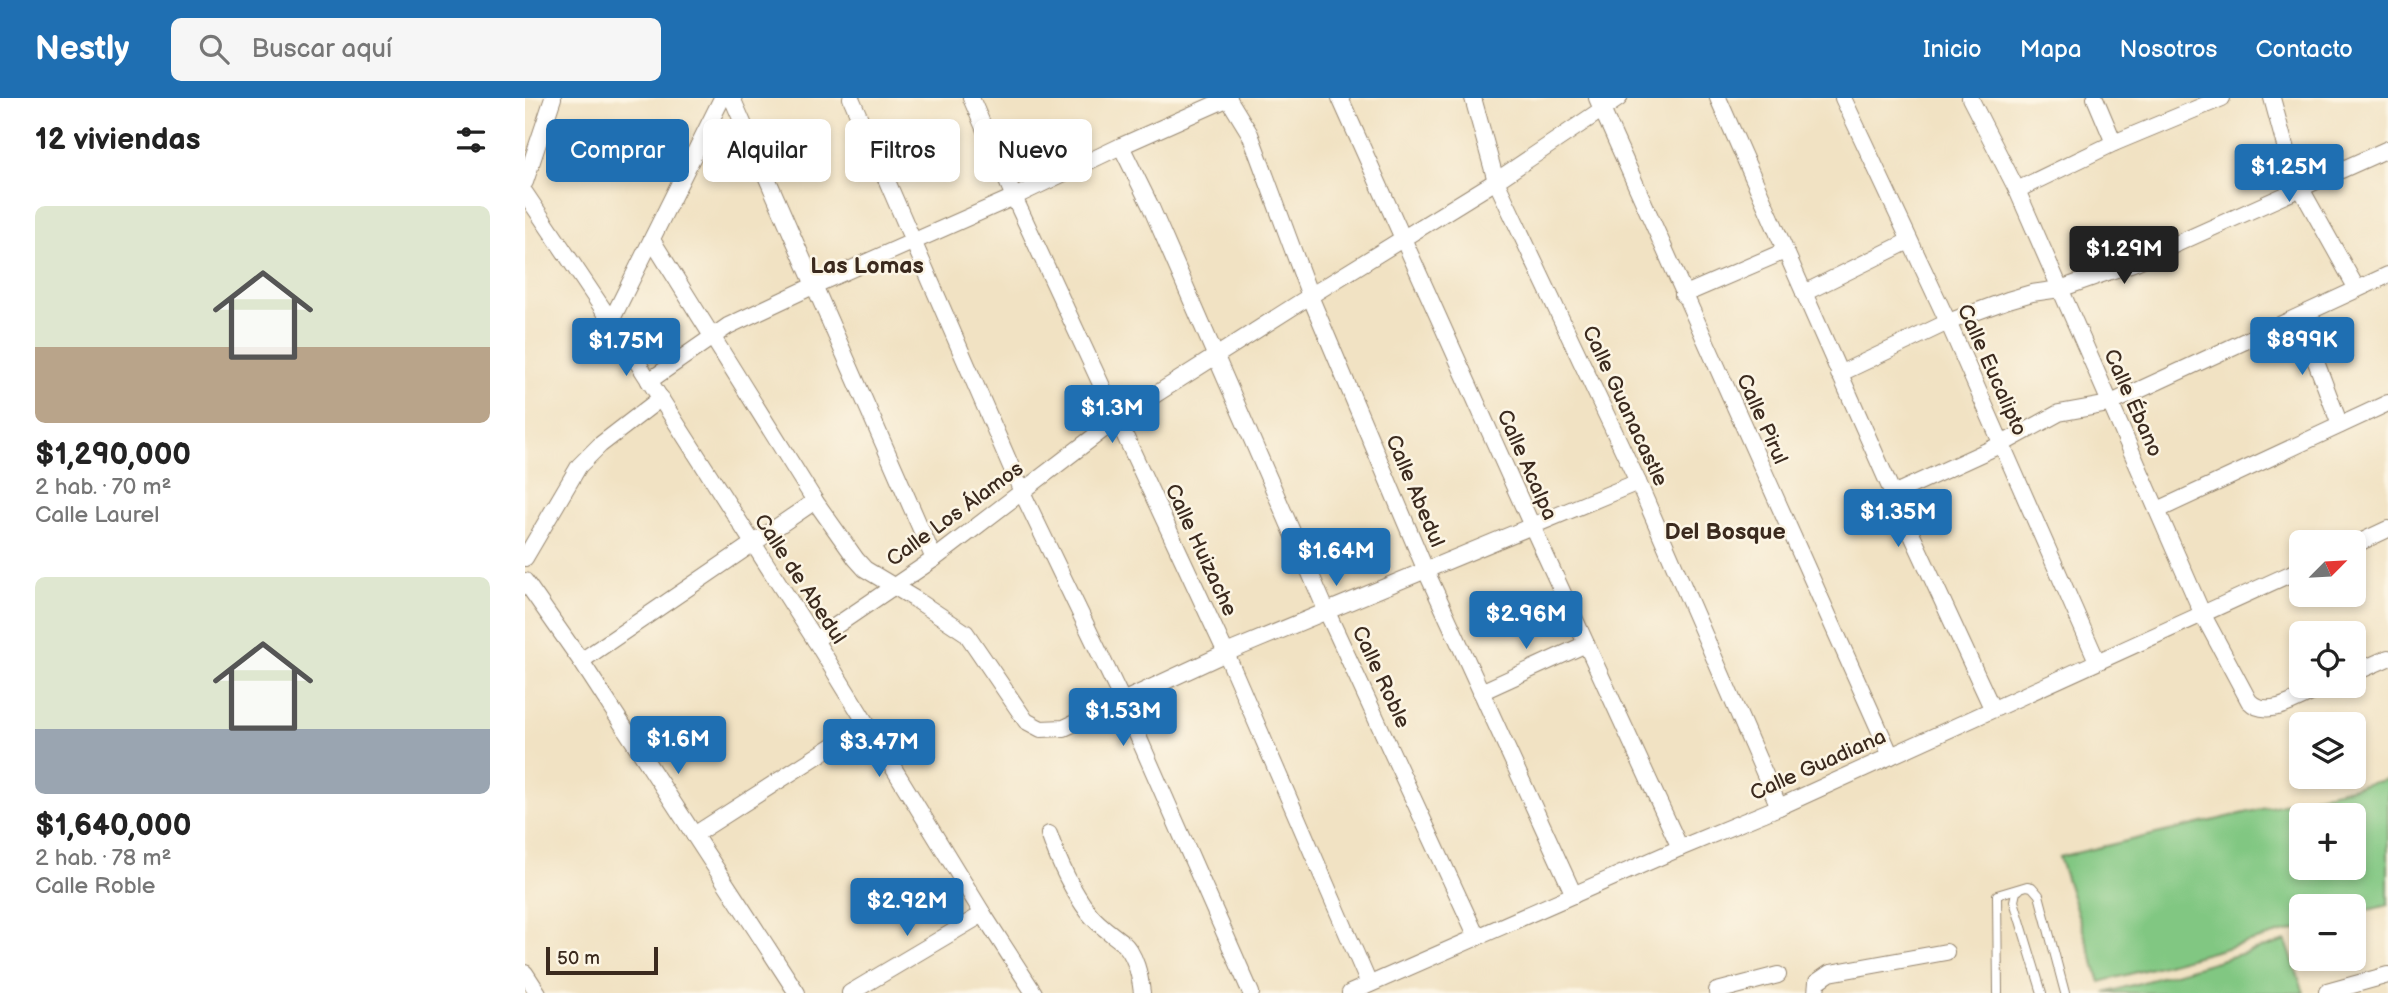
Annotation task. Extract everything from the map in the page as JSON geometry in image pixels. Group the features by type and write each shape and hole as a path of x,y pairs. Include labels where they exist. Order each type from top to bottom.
{"street":[{"path":"525,182 553,98"},
{"path":"611,321 722,98"},
{"path":"732,98 934,559"},
{"path":"851,98 1022,492 1122,700 1251,993"},
{"name":"Calle Huizache","path":"971,98 1014,197 1226,653 1369,984"},
{"path":"649,381 728,326 1228,98"},
{"name":"Calle Abedul","path":"1228,98 1258,153 1310,296 1426,571 1574,895"},
{"name":"Calle Acalpa","path":"1340,98 1680,848"},
{"name":"Calle Guanacastle","path":"1473,98 1496,181 1637,482 1779,807"},
{"name":"Calle Los Álamos","path":"815,640 934,559 1117,419 1496,181 1599,103 1619,98"},
{"path":"1718,98 1839,374 1992,708"},
{"name":"Calle Eucalipto","path":"1843,98 1948,322 2097,661"},
{"name":"Calle Ébano","path":"1970,98 2017,191 2203,615 2249,701 2255,707 2272,710 2298,698"},
{"path":"2095,98 2114,143"},
{"path":"2017,191 2114,143 2222,98"},
{"path":"2272,98 2288,158 2300,187 2357,289"},
{"name":"Calle Pirul","path":"1599,103 1891,755"},
{"name":"Calle Roble","path":"1121,146 1150,205 1327,612 1477,937"},
{"path":"1839,374 1948,322 2008,300 2060,289 2136,262 2388,149"},
{"name":"Calle de Abedul","path":"525,193 611,321 815,640 982,914 1034,993"},
{"path":"652,240 815,501 860,564 966,633 1016,709 1026,721 1041,729 1063,728 1226,653 1637,482"},
{"path":"1804,293 1909,241"},
{"path":"1683,295 1785,251"},
{"path":"1893,494 2003,444 2059,413 2109,404 2388,275"},
{"path":"2299,317 2340,425"},
{"path":"525,558 579,466 600,445 660,398"},
{"path":"2158,510 2388,402"},
{"path":"582,661 815,501"},
{"path":"2366,539 2388,529"},
{"name":"Calle Guadiana","path":"1350,993 1779,807 2289,575"},
{"path":"525,581 582,661 797,993"},
{"path":"1481,692 1586,644"},
{"path":"2366,668 2388,658"},
{"path":"694,835 867,724"},
{"path":"1049,834 1075,893 1091,917 1125,944 1132,954 1142,993"},
{"path":"851,993 982,914"},
{"path":"1816,993 1817,982 1830,973 1946,952"},
{"path":"525,972 538,993"},
{"path":"1717,993 1778,975"},
{"path":"2327,992 2388,975"}],"lane":[{"path":"1998,993 1997,895 2032,887 2039,895 2065,993"},
{"path":"2022,888 2016,892 2014,901 2042,993"}],"green space":[{"path":"2388,779 2388,905 2366,911 2366,894 2289,894 2289,931 2100,982 2059,857 2346,789 2366,789 2366,784"},
{"path":"2286,941 2289,950 2289,971 2296,971 2304,993 2105,993"}],"district":[{"name":"Las Lomas","path":"867,266"},
{"name":"Del Bosque","path":"1725,532"}]}
